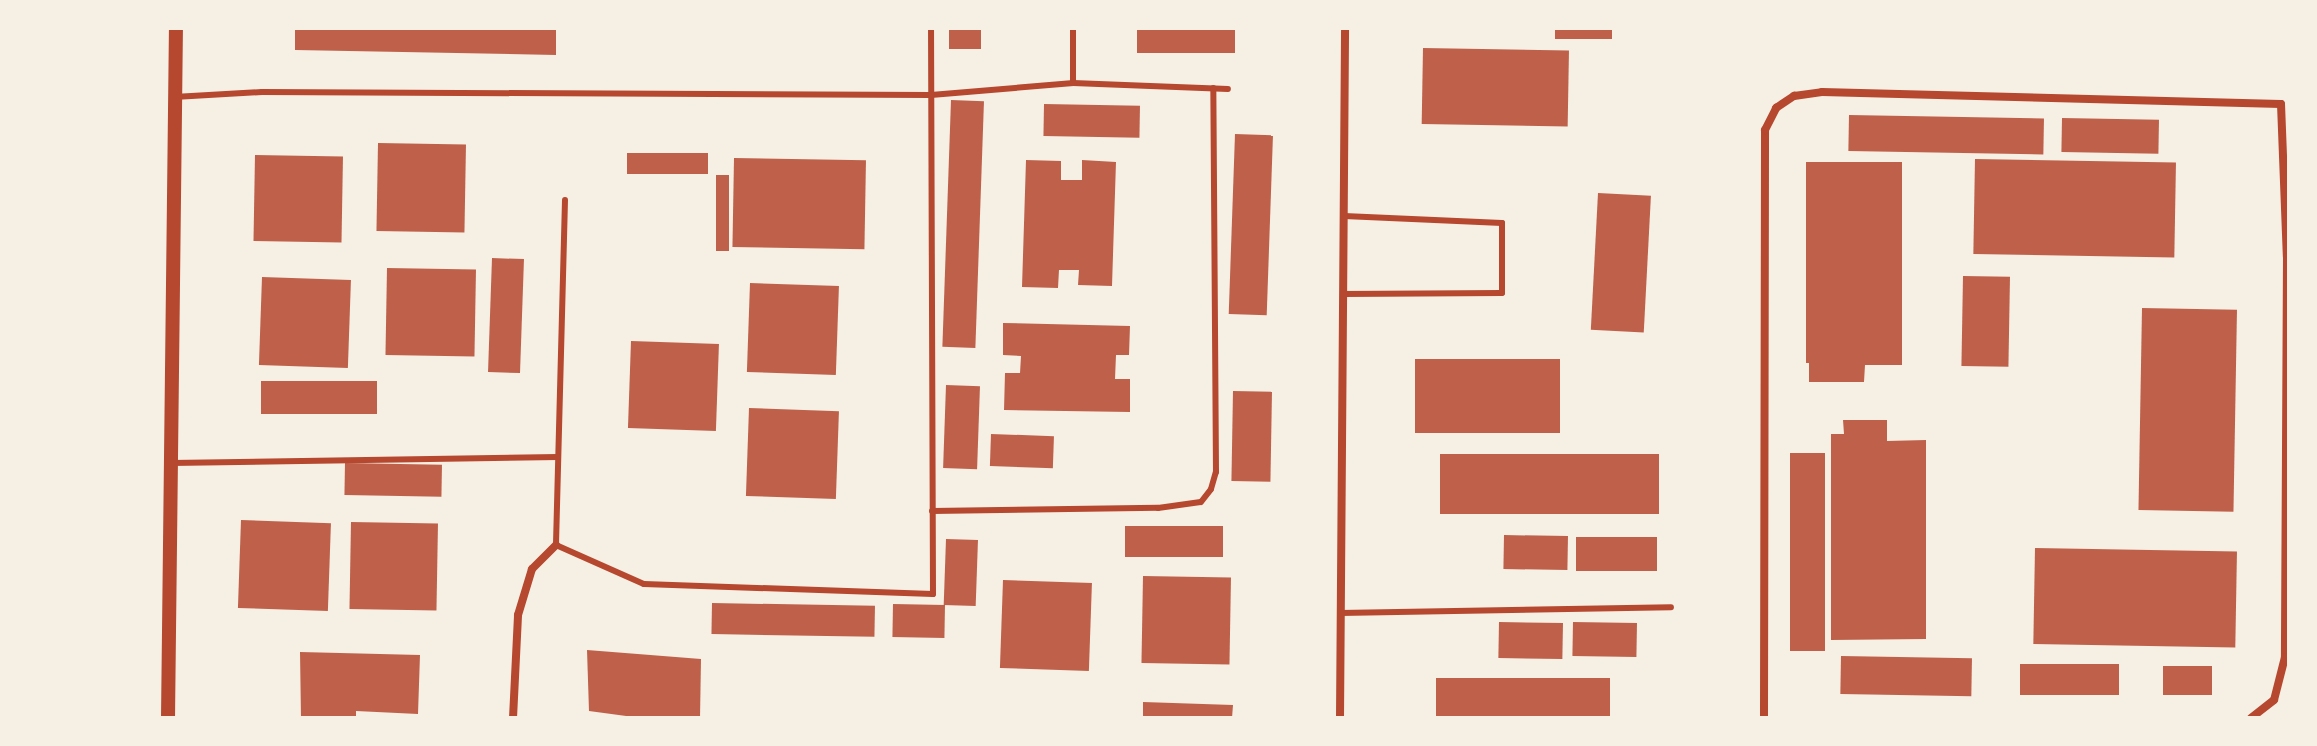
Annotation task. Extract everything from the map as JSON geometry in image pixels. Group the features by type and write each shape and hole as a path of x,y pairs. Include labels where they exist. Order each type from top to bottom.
{"street":[{"path":"168,718 176,28"},
{"path":"1340,718 1345,28"},
{"path":"1764,718 1765,130 1776,108 1794,96 1822,92 2285,105 2285,657 2274,700 2251,718"},
{"path":"513,718 518,615 532,569 556,545"}],"lane":[{"path":"565,200 556,545 644,584 933,594 931,28"},
{"path":"1073,28 1073,83"},
{"path":"174,97 262,92 931,95 1073,83 1228,89"},
{"path":"932,511 1158,508 1201,502 1211,489 1216,472 1213,88"},
{"path":"1343,294 1502,293 1502,223 1344,216"},
{"path":"171,463 558,457"},
{"path":"1340,613 1671,607"}],"building":[{"path":"295,28 556,28 556,55 295,50"},
{"path":"949,28 981,28 981,49 949,49"},
{"path":"1137,28 1235,28 1235,53 1137,53"},
{"path":"1555,28 1612,28 1612,39 1555,39"},
{"path":"1423,48 1569,51 1568,127 1422,124"},
{"path":"951,100 984,101 975,348 942,347"},
{"path":"1044,104 1140,106 1139,138 1043,136"},
{"path":"1849,115 2044,118 2043,154 1848,151"},
{"path":"2062,118 2159,120 2158,154 2061,152"},
{"path":"1235,134 1273,135 1267,315 1229,314"},
{"path":"378,143 466,145 464,233 376,231"},
{"path":"627,153 708,153 708,174 627,174"},
{"path":"255,155 343,157 341,243 253,241"},
{"path":"734,158 866,160 864,249 732,247"},
{"path":"1975,159 2176,163 2174,257 1973,254"},
{"path":"1026,160 1061,161 1061,180 1082,180 1082,160 1116,162 1112,286 1078,285 1079,270 1059,270 1058,288 1022,287"},
{"path":"1806,162 1902,162 1902,365 1865,365 1864,382 1809,382 1809,363 1806,363"},
{"path":"716,175 729,175 729,251 716,251"},
{"path":"1598,193 1651,196 1644,333 1591,330"},
{"path":"492,258 524,259 520,373 488,372"},
{"path":"387,268 476,270 474,357 385,355"},
{"path":"1963,276 2010,277 2008,367 1961,366"},
{"path":"262,277 351,280 348,368 259,365"},
{"path":"750,283 839,286 836,375 747,372"},
{"path":"2142,308 2237,310 2233,512 2138,510"},
{"path":"1003,323 1130,326 1129,355 1116,355 1115,379 1130,379 1130,412 1004,410 1005,373 1020,373 1021,356 1003,355"},
{"path":"631,341 719,344 716,431 628,428"},
{"path":"1415,359 1560,359 1560,433 1415,433"},
{"path":"261,381 377,381 377,414 261,414"},
{"path":"946,385 980,386 977,469 943,468"},
{"path":"1233,391 1272,392 1270,482 1231,481"},
{"path":"749,408 839,411 836,499 746,496"},
{"path":"1843,420 1887,420 1887,441 1926,440 1926,639 1831,640 1831,434 1844,434"},
{"path":"991,434 1054,436 1053,468 990,466"},
{"path":"1790,453 1825,453 1825,651 1790,651"},
{"path":"1440,454 1659,454 1659,514 1440,514"},
{"path":"345,463 442,465 441,497 344,495"},
{"path":"241,520 331,523 328,611 238,608"},
{"path":"351,522 438,524 436,611 349,609"},
{"path":"1125,526 1223,526 1223,557 1125,557"},
{"path":"1504,535 1568,536 1567,570 1503,569"},
{"path":"1576,537 1657,537 1657,571 1576,571"},
{"path":"946,539 978,540 976,606 944,605"},
{"path":"2035,548 2237,552 2235,648 2033,644"},
{"path":"1143,576 1231,578 1229,665 1141,663"},
{"path":"1003,580 1092,583 1089,671 1000,668"},
{"path":"712,603 875,606 874,637 711,634"},
{"path":"893,604 945,605 944,638 892,637"},
{"path":"1499,622 1563,623 1562,659 1498,658"},
{"path":"1573,622 1637,623 1636,657 1572,656"},
{"path":"587,650 701,659 700,718 641,718 589,711"},
{"path":"300,652 420,655 418,714 356,711 356,718 301,718"},
{"path":"1841,656 1972,658 1971,696 1840,694"},
{"path":"2020,664 2119,664 2119,695 2020,695"},
{"path":"2163,666 2212,666 2212,695 2163,695"},
{"path":"1436,678 1610,678 1610,718 1436,718"},
{"path":"1143,702 1233,705 1232,718 1143,718"}]}
